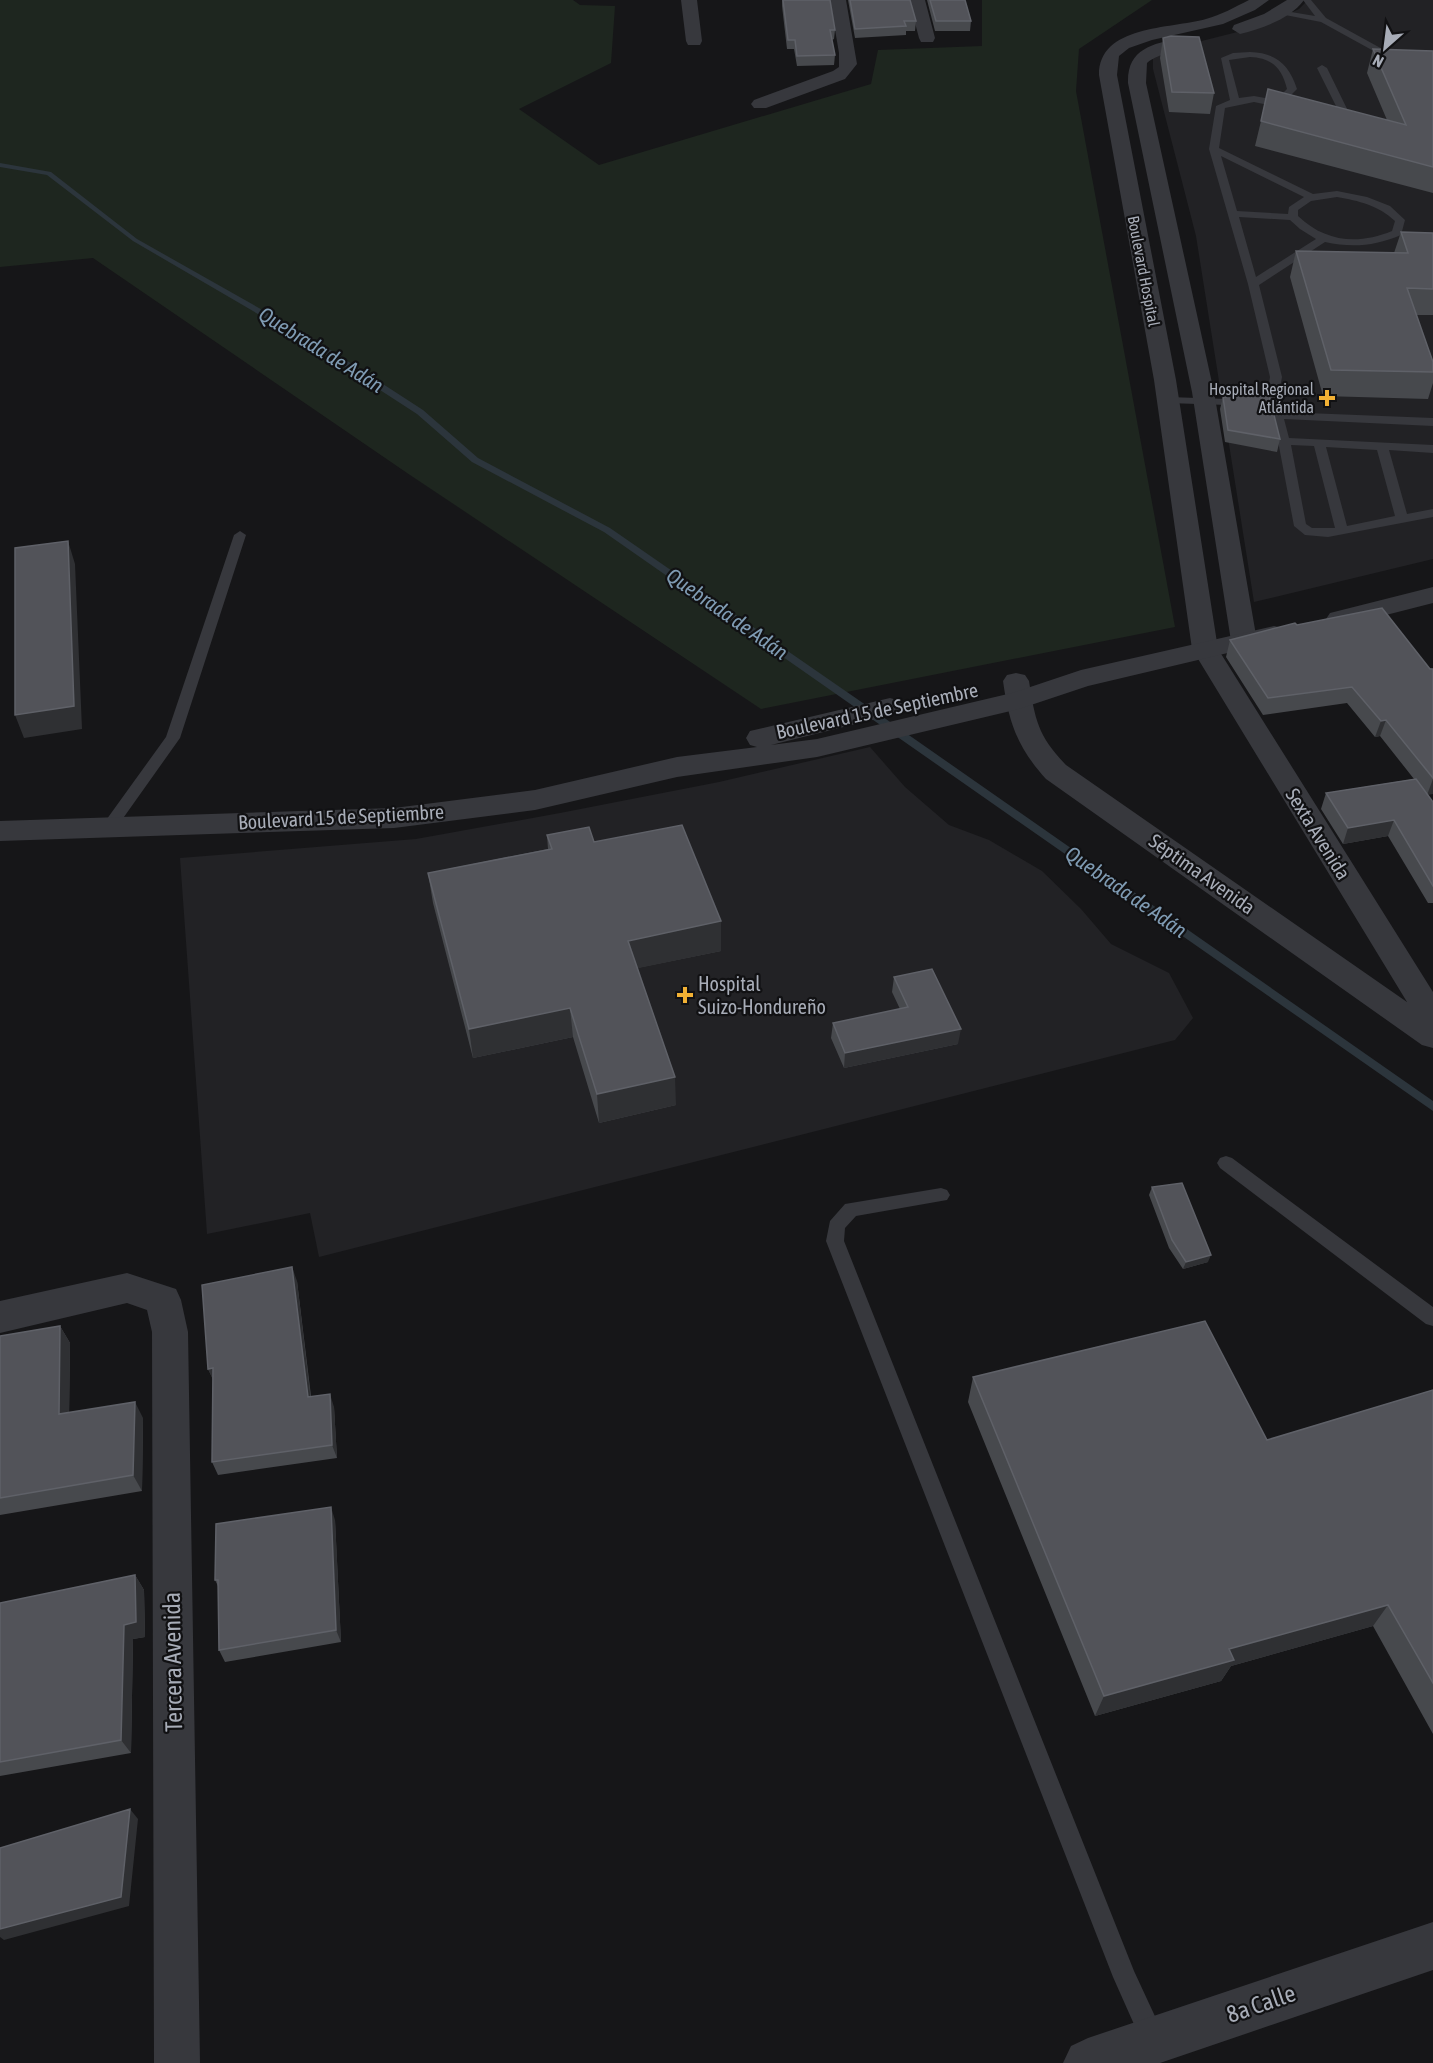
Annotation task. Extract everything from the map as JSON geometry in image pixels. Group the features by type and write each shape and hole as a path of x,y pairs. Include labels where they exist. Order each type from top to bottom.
{"street":[{"path":"689,0 694,41"},
{"path":"760,104 839,75 846,70 849,61 841,28 838,0"},
{"path":"917,0 927,38"},
{"name":"Boulevard Hospital","path":"1205,649 1168,400 1108,75 1108,60 1116,49 1131,40 1210,22 1240,12 1261,0"},
{"name":"Boulevard Hospital","path":"1244,641 1204,402 1137,83 1137,67 1145,57 1160,48 1240,29 1279,13 1296,0"},
{"name":"Boulevard 15 de Septiembre","path":"677,767 775,733 1081,679 1307,626 1388,617 1433,595"},
{"name":"Sexta Avenida","path":"1205,649 1433,1018"},
{"name":"Boulevard 15 de Septiembre","path":"0,831 394,818 535,800 677,767 817,748 944,717 1017,690"},
{"name":"Séptima Avenida","path":"1017,690 1021,719 1027,737 1039,755 1056,772 1433,1036"},
{"name":"Tercera Avenida","path":"0,1317 127,1288 163,1300 170,1332 177,2063"},
{"name":"8a Calle","path":"1088,2063 1433,1946"}],"lane":[{"path":"1307,0 1323,20"},
{"path":"1279,13 1323,20 1393,58 1433,63"},
{"path":"1235,100 1224,65 1225,58 1241,53 1269,56 1286,71 1292,88 1279,102"},
{"path":"1318,119 1340,122 1346,117 1322,68"},
{"path":"1299,111 1279,102 1261,99 1235,100 1221,106 1214,149 1253,284 1276,377 1272,399 1284,441 1300,526 1309,532 1328,533 1433,513"},
{"path":"1214,149 1311,196"},
{"path":"1337,194 1365,198 1388,208 1400,220 1397,233 1379,242 1352,244 1323,238 1303,229 1293,217 1293,209 1299,202 1311,196 1337,194"},
{"path":"1233,214 1293,217"},
{"path":"1253,284 1323,238"},
{"path":"1168,400 1257,402 1272,399"},
{"path":"1276,415 1433,422"},
{"path":"1284,441 1433,449"},
{"path":"1319,443 1342,530"},
{"path":"1382,446 1402,518"},
{"path":"109,827 173,738 240,535"},
{"path":"1226,1163 1433,1318"},
{"path":"941,1195 851,1209 836,1226 835,1241 1125,1977 1154,2041"}],"shaded area":[{"path":"0,0 573,0 580,5 615,6 611,63 519,109 599,165 871,84 878,50 982,46 982,0 1152,0 1079,49 1076,91 1175,627 761,709 410,475 93,258 0,267"},
{"name":"Hospital Regional Atlántida","path":"1308,0 1433,0 1433,559 1254,602 1196,236 1153,69 1153,57 1174,48 1265,25 1299,9"},
{"name":"Hospital Suizo-Hondureño","path":"870,747 905,787 949,825 989,840 1042,871 1081,909 1111,944 1169,973 1193,1018 1175,1040 319,1257 310,1213 207,1234 180,858 416,839 719,782"}],"building":[{"path":"783,0 830,0 835,30 830,30 835,55 797,56 795,40 788,40"},
{"path":"850,0 910,0 916,21 904,21 906,26 855,29"},
{"path":"930,0 965,0 971,21 936,21"},
{"path":"1199,37 1214,93 1172,92 1163,38"},
{"path":"1373,49 1433,51 1433,167 1261,121 1268,89 1406,125"},
{"path":"1401,232 1433,233 1433,289 1407,288 1433,362 1433,372 1331,370 1296,251 1408,253"},
{"path":"1269,395 1280,439 1228,430 1223,397"},
{"path":"68,541 74,706 15,715 15,548"},
{"path":"1382,608 1430,669 1433,669 1433,778 1386,720 1381,721 1352,687 1268,698 1230,640 1295,623 1297,625"},
{"path":"1416,779 1433,802 1433,886 1394,820 1348,828 1326,793"},
{"path":"682,825 721,921 628,941 675,1077 597,1094 570,1008 469,1029 428,873 552,849 547,835 589,827 594,842"},
{"path":"932,969 961,1029 845,1053 833,1023 908,1007 894,977"},
{"path":"1182,1183 1211,1255 1186,1262 1172,1240 1152,1187"},
{"path":"292,1267 308,1397 330,1394 332,1445 212,1462 213,1368 208,1369 202,1285"},
{"path":"1205,1321 1267,1440 1433,1390 1433,1683 1388,1605 1229,1649 1234,1660 1104,1696 973,1377"},
{"path":"60,1326 59,1414 135,1402 133,1475 0,1498 0,1336"},
{"path":"331,1507 336,1630 219,1650 218,1580 215,1580 216,1524"},
{"path":"135,1575 136,1622 124,1625 121,1740 0,1762 0,1603"},
{"path":"130,1809 121,1897 0,1929 0,1848"}],"waterway":[{"name":"Quebrada de Adán","path":"0,165 49,173 135,240 309,340 420,412 475,460 607,530 1433,1107"}],"place":[{"name":"Hospital Regional Atlántida","path":"1327,398"},
{"name":"Hospital Suizo-Hondureño","path":"685,995"}]}
